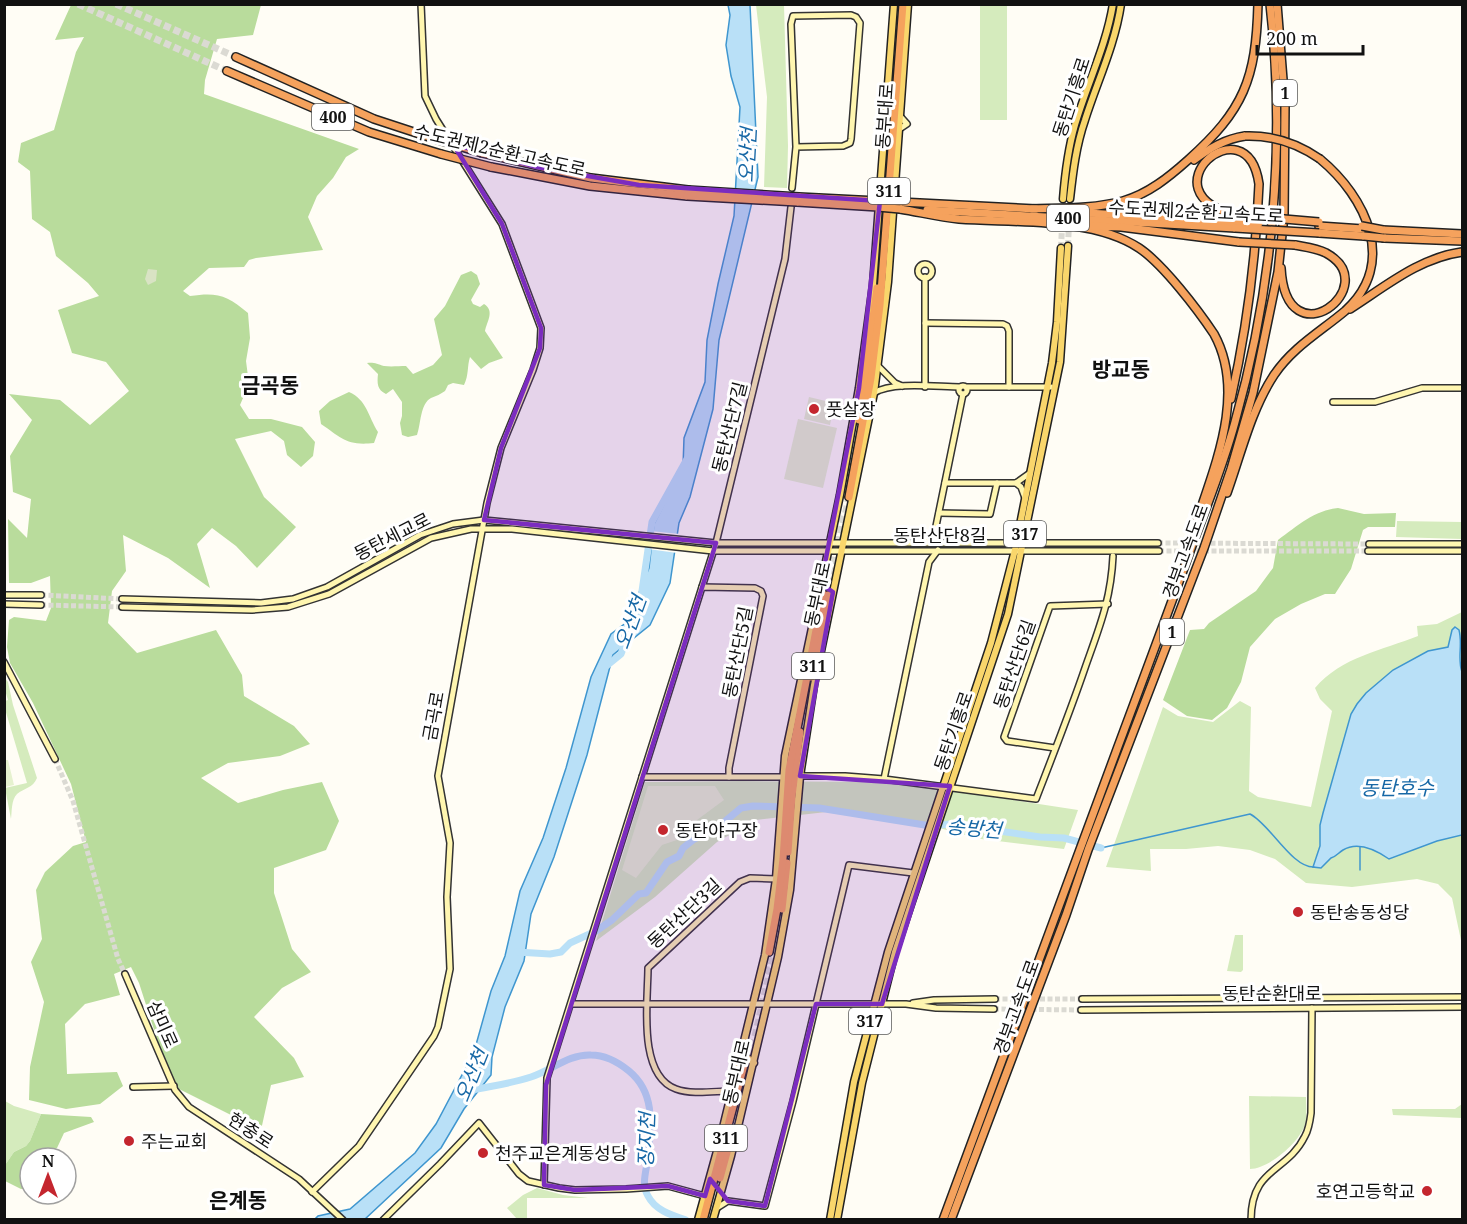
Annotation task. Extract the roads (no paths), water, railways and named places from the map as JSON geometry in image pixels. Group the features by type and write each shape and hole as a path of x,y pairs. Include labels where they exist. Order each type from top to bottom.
{"highway":[{"name":"동부대로","path":"847,498 876,296 901,4"},
{"name":"동부대로","path":"847,498 871,378 880,305 901,4"},
{"path":"1148,191 1204,146 1226,122 1238,103 1252,67 1258,4"},
{"name":"경부고속도로","path":"1090,835 1230,438 1252,353 1261,310 1271,231 1276,141 1276,69 1270,4"},
{"name":"경부고속도로","path":"943,1220 1054,919 1090,835 1204,548 1231,469 1253,393 1278,272 1285,182 1286,126 1277,4"},
{"name":"수도권제2순환고속도로","path":"236,57 374,119 435,139 482,153 591,178 687,193"},
{"name":"수도권제2순환고속도로","path":"227,71 369,132 491,167 590,186 796,202 1236,222"},
{"path":"1032,209 1102,205 1122,201 1148,191 1219,144 1245,136 1262,136 1290,142 1320,159 1345,182 1357,199 1367,220 1372,251 1370,270 1361,292 1346,310 1294,351 1274,375 1256,410 1222,507 1204,548"},
{"path":"1173,598 1222,436 1247,318 1254,270 1259,184 1253,161 1244,153 1226,150 1216,152 1203,163 1198,182 1206,202 1236,222 1319,227 1363,230 1462,241"},
{"path":"900,205 949,218 1121,228 1239,242 1295,244 1311,248 1333,258 1340,266 1344,276 1339,299 1325,312 1299,310 1287,299 1281,268 1281,236"},
{"name":"수도권제2순환고속도로","path":"900,205 1032,209 1319,227"},
{"path":"1065,225 1085,227 1120,237 1140,249 1160,265 1209,326 1221,345 1227,373 1226,414 1222,436"},
{"path":"1384,234 1462,234"},
{"path":"1332,320 1410,270 1440,257 1462,252"},
{"path":"859,388 876,296"},
{"path":"880,305 882,331"},
{"name":"동부대로","path":"789,795 826,593"},
{"name":"동부대로","path":"772,954 785,889 788,810 795,735 826,593"},
{"path":"797,754 804,743"},
{"path":"785,756 788,759 784,788 789,795"},
{"name":"경부고속도로","path":"951,1220 1065,918 1084,849"},
{"name":"동부대로","path":"708,1220 746,1064"},
{"name":"동부대로","path":"703,1220 710,1212"}],"main road":[{"name":"동부대로","path":"710,1212 705,1196 732,1091 746,1064 767,1004 776,879 788,810 789,795 782,777 785,756 826,593 843,546 859,388 873,285 894,4"},
{"name":"동부대로","path":"789,795 800,776 826,593 829,546 847,498 878,366 888,282 908,4"},
{"name":"동탄기흥로","path":"1113,4 1101,52 1075,124 1069,153 1067,199 1081,132 1108,57 1121,4"},
{"name":"동탄기흥로","path":"830,1220 855,1082 1019,547 1052,388 1065,247"},
{"name":"동탄기흥로","path":"1019,547 1030,473 1052,388"},
{"name":"동탄기흥로","path":"837,1220 862,1083 898,916 931,830"},
{"name":"동부대로","path":"698,1220 710,1212 722,1186 746,1064 753,1004 772,954"}],"street":[{"name":"금곡로","path":"314,1194 359,1146 438,1027 450,969 447,897 450,843 438,776 484,520 501,448 540,348 541,328 499,220 436,119 425,96 421,4"},
{"path":"792,188 796,147 791,24 793,16 851,15 856,17 860,23 850,143 843,146 796,147"},
{"name":"동탄산단7길","path":"713,551 785,259 796,202"},
{"path":"925,277 925,387"},
{"path":"925,323 1003,324 1007,326 1009,331 1009,387"},
{"path":"878,366 895,382 907,387"},
{"path":"873,393 887,388 960,387 963,385 967,387 1052,388"},
{"path":"960,387 959,392 963,394"},
{"path":"922,543 935,531 963,394 967,391 967,387"},
{"path":"1333,402 1375,402 1422,388 1462,388"},
{"path":"945,483 1016,483 1030,473"},
{"path":"939,513 990,514 998,483"},
{"path":"1016,483 1021,487 1025,498"},
{"name":"동탄세교로","path":"122,599 261,603 293,599 327,587 420,535 453,524 484,520 716,543"},
{"name":"동탄세교로","path":"122,607 265,610 296,606 339,589 431,538 455,531 483,528 512,528 713,551"},
{"path":"935,531 938,537 947,543"},
{"path":"716,543 829,546"},
{"name":"동탄산단8길","path":"829,546 947,543 1159,551"},
{"name":"동탄산단8길","path":"843,546 938,550 1158,543"},
{"path":"1369,544 1462,544"},
{"path":"544,1185 547,1078 713,551 829,546"},
{"path":"915,550 923,553 929,562"},
{"path":"884,778 929,562 938,550"},
{"path":"1368,551 1462,552"},
{"path":"800,776 884,778 1036,799 1108,604 1113,556"},
{"name":"동탄산단5길","path":"702,587 755,588 761,591 763,596 729,777"},
{"path":"4,595 41,595"},
{"path":"4,604 41,605"},
{"name":"동탄산단6길","path":"1055,748 1007,741 1004,737 1050,606 1108,604"},
{"path":"5,663 55,759"},
{"path":"642,777 782,777"},
{"path":"710,1212 728,1201 765,1206 849,865 913,873"},
{"name":"동탄산단3길","path":"732,1091 679,1090 664,1081 653,1064 649,1050 648,968 740,882 750,878 776,879"},
{"name":"삼미로","path":"125,974 174,1086"},
{"name":"동탄순환대로","path":"1082,999 1462,997"},
{"path":"1257,1008 1290,1005 1288,998"},
{"path":"1331,998 1328,1004 1331,1008"},
{"path":"906,1004 934,1000 995,999"},
{"path":"571,1004 906,1004 936,1008 994,1009"},
{"name":"동탄순환대로","path":"1082,1010 1462,1007"},
{"path":"1251,1220 1252,1198 1260,1182 1295,1150 1309,1125 1312,1008"},
{"path":"134,1087 174,1086"},
{"name":"현충로","path":"174,1086 189,1107 298,1179 343,1220"},
{"path":"383,1220 479,1123 519,1174 528,1181 568,1190 635,1189 662,1186 679,1188 705,1196"},
{"path":"722,1186 728,1201"}],"water":[{"name":"오산천","path":"728,5 750,5 758,177 719,340 713,409 690,497 679,523 670,583 650,625 613,655 587,755 554,857 531,914 524,961 505,1007 492,1057 491,1075 464,1109 441,1148 365,1219 314,1220 318,1216 350,1209 415,1153 436,1124 474,1052 491,991 505,956 520,891 543,838 566,768 591,677 611,634 627,622 649,568 654,524 683,467 684,438 705,382 707,340 734,216 740,107 731,76 726,45 730,15"},
{"name":"동탄호수","path":"1455,627 1459,630 1460,636 1462,672 1462,835 1437,841 1389,859 1367,848 1349,847 1331,858 1321,868 1313,867 1320,846 1320,825 1351,714 1366,693 1393,670 1428,651 1448,647 1452,630"}],"waterway":[{"name":"오산천","path":"642,591 652,522 687,459"},
{"name":"오산천","path":"605,667 621,654 627,638"},
{"name":"송방천","path":"517,952 550,954 561,952 570,943 596,931 612,920 639,894 646,893 667,862 679,856 683,848 723,823 741,808 753,806 819,808 931,826 950,824 1040,837 1064,838 1101,848"},
{"name":"송방천","path":"1101,848 1250,814 1258,819 1298,861 1314,867"},
{"path":"1360,847 1360,870"},
{"name":"장지천","path":"473,1090 531,1077 583,1055 601,1056 620,1065 638,1080 648,1102 650,1126 644,1180 646,1192 659,1208 686,1220"}],"tunnel":[{"path":"78,4 227,71"},
{"path":"116,4 236,57"},
{"path":"1061,248 1063,205"},
{"path":"1068,246 1069,223"},
{"path":"828,595 849,497"},
{"path":"823,594 841,514"},
{"path":"1158,543 1369,544"},
{"path":"1159,551 1368,551"},
{"path":"41,595 122,599"},
{"path":"41,605 122,607"},
{"path":"55,759 73,801 118,959 125,974"},
{"path":"765,973 769,952"},
{"path":"748,1067 774,953"},
{"path":"995,999 1082,999"},
{"path":"994,1009 1081,1010"}],"place":[{"name":"풋살장","path":"814,409"},
{"name":"동탄야구장","path":"663,830"},
{"name":"동탄송동성당","path":"1298,912"},
{"name":"주는교회","path":"129,1141"},
{"name":"천주교은계동성당","path":"483,1153"},
{"name":"호연고등학교","path":"1427,1191"}],"district":[{"name":"방교동","path":"1121,369"},
{"name":"금곡동","path":"270,385"},
{"name":"은계동","path":"238,1200"}]}
